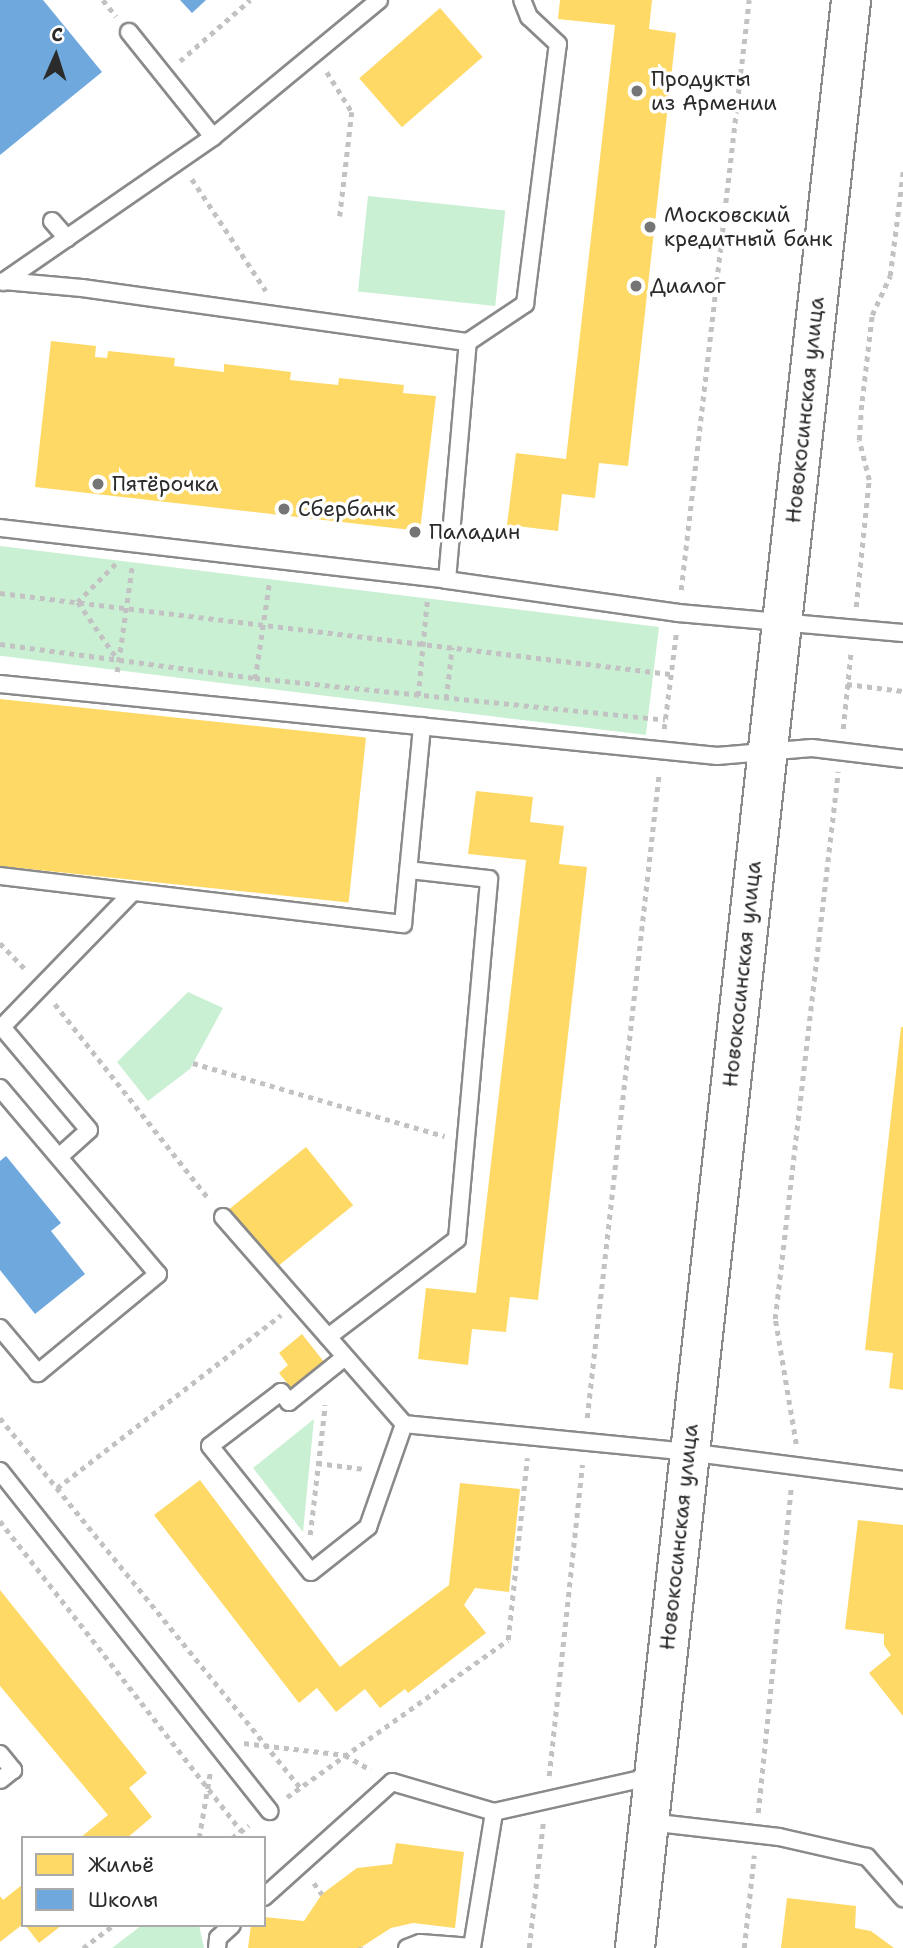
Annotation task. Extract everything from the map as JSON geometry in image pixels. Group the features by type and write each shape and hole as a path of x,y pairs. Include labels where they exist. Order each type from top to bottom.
{"street":[{"name":"Новокосинская улица","path":"635,1948 851,0"}],"lane":[{"path":"2,282 213,137 314,50 379,0"},
{"path":"2,282 283,316 468,342 525,303 558,44 529,17 522,0"},
{"path":"129,32 213,137"},
{"path":"52,221 67,238"},
{"path":"447,580 468,342"},
{"path":"0,528 273,562 447,580 678,613 903,633"},
{"path":"0,684 717,756 812,747 903,759"},
{"path":"0,876 403,924 419,726"},
{"path":"328,1337 457,1239 489,879 409,870"},
{"path":"59,1157 89,1130 2,1027 133,892"},
{"path":"0,1088 158,1274 38,1373 0,1328"},
{"path":"223,1217 404,1424 688,1452 903,1480"},
{"path":"345,1357 289,1402 281,1392 210,1446 312,1572 368,1527 404,1424"},
{"path":"0,1471 269,1811"},
{"path":"0,1754 13,1770 0,1780"},
{"path":"266,1895 391,1782 494,1812 654,1776"},
{"path":"407,1948 420,1943 472,1947 494,1812"},
{"path":"649,1822 756,1835 867,1857 903,1898"},
{"path":"217,1948 218,1938 230,1927"}],"path":[{"path":"163,75 250,0"},
{"path":"529,1948 664,720 749,0"},
{"path":"314,50 352,112 340,216"},
{"path":"179,161 283,316"},
{"path":"744,1948 795,1426 775,1319 841,751 869,480 859,440 862,401 872,315 890,276 903,171"},
{"path":"78,602 136,544"},
{"path":"114,696 136,544"},
{"path":"250,709 273,562"},
{"path":"419,726 418,695 428,578"},
{"path":"0,593 670,674"},
{"path":"78,602 119,660"},
{"path":"0,645 255,678 664,720"},
{"path":"444,728 452,647"},
{"path":"847,684 903,691"},
{"path":"0,943 41,986 223,1217"},
{"path":"193,1063 465,1142"},
{"path":"57,1488 297,1303"},
{"path":"307,1567 330,1369"},
{"path":"0,1418 300,1787"},
{"path":"235,1836 508,1640 529,1437"},
{"path":"317,1463 387,1472"},
{"path":"0,1521 241,1831"},
{"path":"199,1836 215,1742 265,1744 345,1755 391,1782"},
{"path":"83,1948 111,1927"}],"green space":[{"path":"368,196 505,210 495,306 358,291"},
{"path":"0,546 659,627 646,735 0,656"},
{"path":"188,992 223,1008 190,1069 148,1101 117,1062"},
{"path":"314,1419 303,1532 253,1468"},
{"path":"139,1927 199,1927 204,1948 112,1948"}],"building: Жильё":[{"path":"560,0 652,0 649,29 676,33 628,466 599,463 595,498 562,494 558,531 507,525 516,453 566,459 615,25 558,19"},
{"path":"440,8 483,57 402,127 359,78"},
{"path":"51,341 96,346 95,357 107,358 108,351 175,358 174,366 224,372 224,364 259,368 291,372 290,380 338,385 339,378 404,385 403,393 436,396 420,531 35,487"},
{"path":"0,699 366,737 349,903 0,866"},
{"path":"476,791 533,797 530,822 564,826 559,864 587,867 538,1300 510,1297 506,1332 472,1329 468,1365 418,1359 426,1288 476,1293 526,860 468,854"},
{"path":"901,1027 903,1390 889,1388 893,1353 865,1350"},
{"path":"306,1147 353,1205 276,1268 229,1209"},
{"path":"302,1334 324,1362 291,1388 279,1373 288,1365 279,1353"},
{"path":"200,1480 340,1667 449,1585 460,1483 520,1489 509,1592 475,1588 464,1605 486,1633 408,1693 405,1689 380,1708 365,1689 336,1712 317,1688 299,1703 154,1515"},
{"path":"858,1520 903,1525 903,1716 869,1673 891,1655 884,1645 884,1634 845,1629"},
{"path":"0,1590 147,1773 129,1788 152,1817 129,1836 82,1836 108,1815 0,1686"},
{"path":"396,1843 464,1852 455,1928 413,1923 391,1928 360,1948 248,1948 251,1927 266,1927 266,1917 304,1921 322,1894 357,1868 392,1864"},
{"path":"21,1886 21,1926 0,1942 0,1896 3,1900"},
{"path":"787,1898 856,1906 855,1928 871,1931 894,1948 781,1948"},
{"path":"27,1927 59,1927 39,1943"}],"building: Школы":[{"path":"0,0 43,0 102,72 0,155"},
{"path":"180,0 206,0 192,13"},
{"path":"6,1156 61,1223 51,1231 85,1274 35,1314 0,1270 0,1161"}],"place":[{"name":"Продукты из Армении","path":"637,91"},
{"name":"Московский кредитный банк","path":"650,227"},
{"name":"Диалог","path":"636,286"},
{"name":"Пятёрочка","path":"98,484"},
{"name":"Сбербанк","path":"284,509"},
{"name":"Паладин","path":"415,532"}]}
